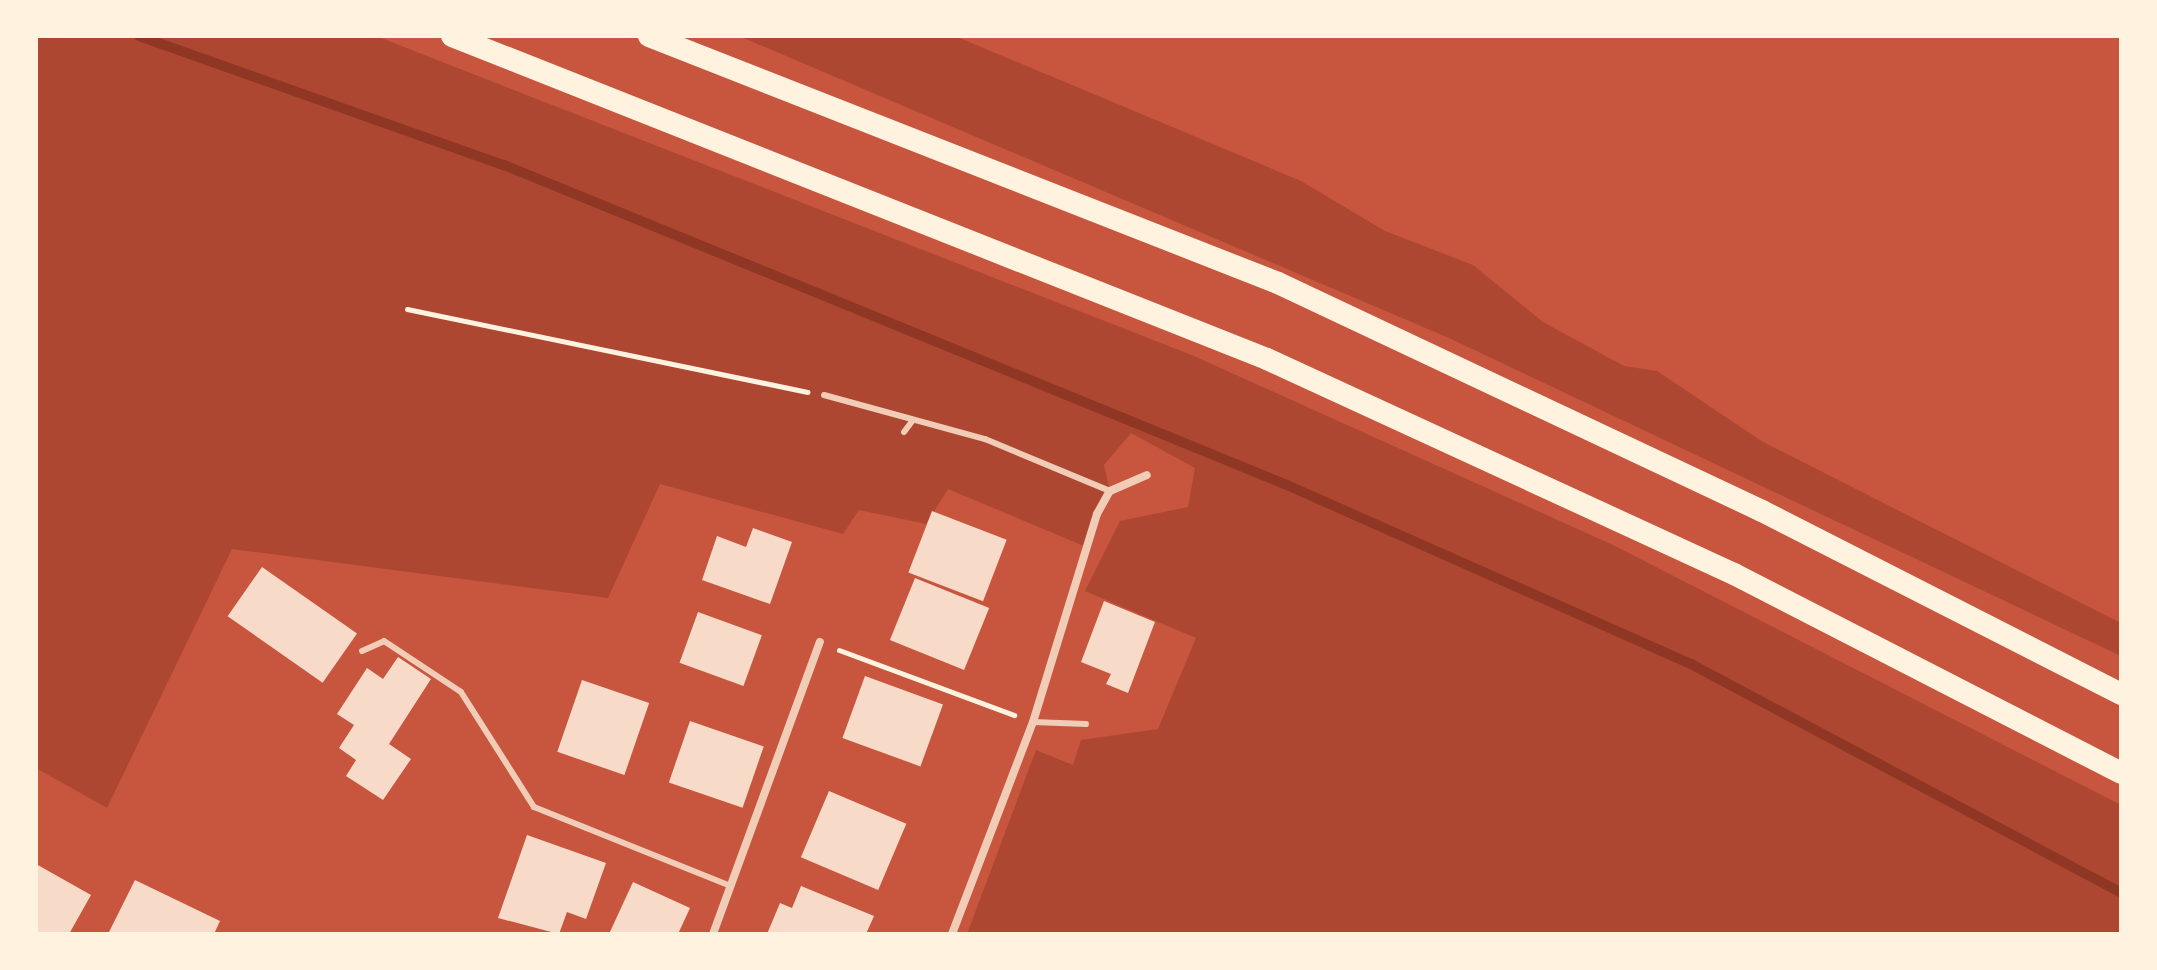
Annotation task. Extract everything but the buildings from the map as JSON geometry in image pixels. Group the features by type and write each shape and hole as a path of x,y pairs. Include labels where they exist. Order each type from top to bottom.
{"highway":[{"path":"452,36 1267,359 1734,574 2121,773"},
{"path":"649,36 1278,283 1762,511 2121,694"}],"street":[{"path":"952,934 1033,722 1084,546 1110,491 1147,475"},
{"path":"713,934 820,642"}],"lane":[{"path":"824,395 985,439 1110,491"},
{"path":"904,432 913,420"},
{"path":"362,651 384,641 461,692 534,807 731,886"},
{"path":"1033,722 1086,724"}],"path":[{"path":"407,309 824,395"},
{"path":"820,642 1033,722"}],"shaded area":[{"path":"36,36 376,36 1194,356 1613,545 2121,805 2121,934 967,934 1036,750 1073,765 1081,740 1158,729 1196,638 1085,591 1120,521 1188,507 1195,468 1131,433 1104,465 1110,491 1084,546 948,489 926,524 859,510 843,534 660,484 608,598 232,549 107,808 36,768"},
{"path":"739,36 955,36 1301,181 1385,231 1473,265 1543,322 1624,366 1657,371 1763,442 2121,623 2121,656 1449,338"}],"waterway":[{"path":"139,36 504,165 1287,485 1691,664 2121,893"}]}
